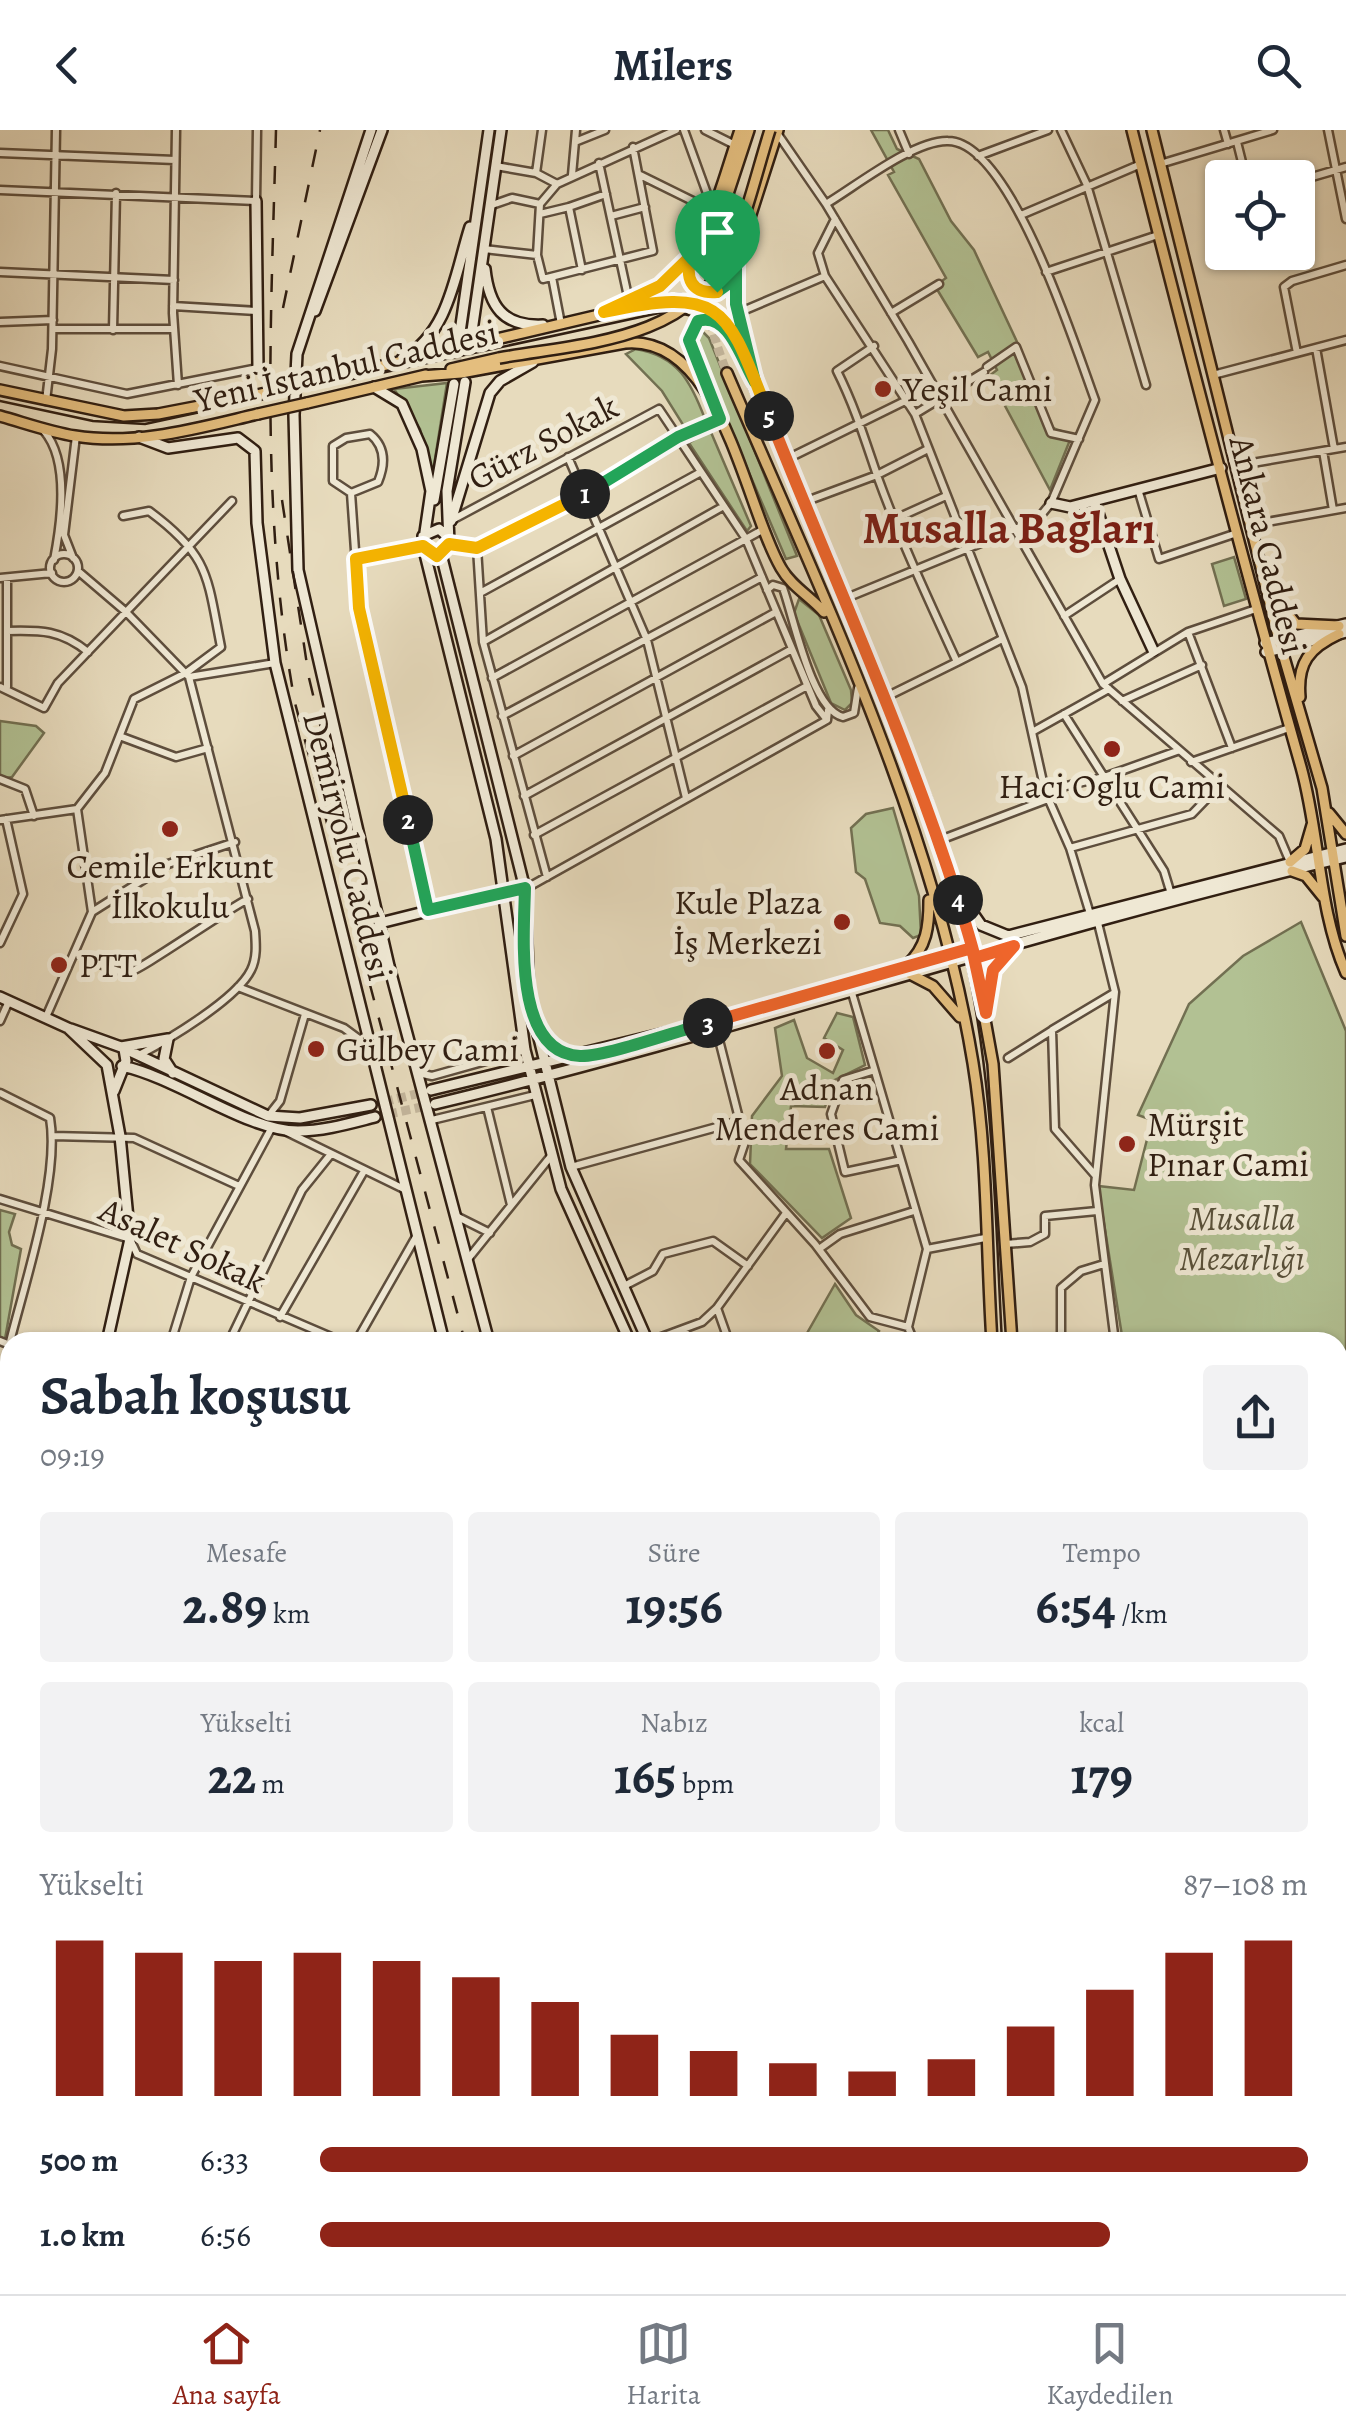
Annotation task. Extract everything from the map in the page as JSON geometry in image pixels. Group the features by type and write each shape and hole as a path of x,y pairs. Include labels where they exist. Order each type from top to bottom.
{"main road":[{"name":"Demiryolu Caddesi","path":"370,130 300,340 294,376 298,570 380,923 486,1332"},
{"path":"300,340 327,285 382,130"},
{"path":"460,332 490,130"},
{"path":"472,331 500,130"},
{"path":"717,213 740,130"},
{"path":"604,312 668,281 692,255 717,213 749,130"},
{"name":"Ankara Caddesi","path":"1132,130 1314,818 1333,944 1346,974"},
{"name":"Ankara Caddesi","path":"1152,130 1280,644 1308,729 1328,811 1346,936"},
{"path":"692,255 688,278 696,289 708,293 728,284 775,131"},
{"name":"Yeni İstanbul Caddesi","path":"0,416 76,436 139,438 499,358 637,332 666,320 696,299 732,248 775,131"},
{"path":"394,363 430,340 441,322 478,200"},
{"path":"256,201 258,368"},
{"path":"484,249 487,285 499,314 520,324 561,324"},
{"path":"736,260 738,313 755,382"},
{"path":"604,312 667,299 704,306 732,328 886,697 940,840 974,953 986,1013 1011,1332"},
{"name":"Yeni İstanbul Caddesi","path":"0,390 124,416 158,414 257,395 604,312"},
{"path":"755,382 722,324 707,318 695,324 689,340 782,570 834,626"},
{"path":"422,376 626,343 663,346 686,364 720,419"},
{"path":"538,360 500,381 490,393 451,523 449,542 441,554 525,888 525,964 538,1034 572,1167 644,1332"},
{"path":"728,373 900,786 948,959 978,1098 991,1332"},
{"path":"441,554 428,553 423,541 459,383 447,492 451,523"},
{"path":"374,386 396,396 418,435 431,491 423,541 496,838 525,1050 535,1095 561,1189 625,1332"},
{"name":"Demiryolu Caddesi","path":"139,438 168,448 225,439 248,442 258,468 259,534 275,663 442,1332"},
{"path":"1051,503 1070,507 1220,468"},
{"path":"1094,501 1120,579 1153,650"},
{"path":"423,541 438,529 449,542"},
{"path":"1264,582 1296,624 1343,629"},
{"path":"1266,647 1343,629"},
{"path":"1308,729 1300,693 1302,662 1316,645 1343,629"},
{"path":"1328,811 1346,834"},
{"path":"432,1090 581,1056 948,959 1014,946 1171,894 1291,867 1305,849 1314,818"},
{"path":"1334,856 1346,848"},
{"path":"952,882 977,920 1000,935 1094,919 1320,859 1346,857"},
{"path":"1291,867 1310,880 1327,902"},
{"path":"1343,895 1346,873"},
{"path":"435,1104 717,1032 852,993 909,970 927,933 928,887"},
{"path":"380,923 504,892"},
{"path":"986,1013 993,970 1014,946"},
{"path":"909,970 940,992 964,1022"},
{"path":"5,999 120,1047 270,1121 371,1105"},
{"path":"68,1028 105,1063 141,1071 296,1131 376,1117"},
{"path":"538,1034 551,1046 581,1056"},
{"path":"109,1332 130,1240 115,1088 105,1063 105,1051 168,1038 164,1059 175,1075"},
{"path":"115,1088 127,1056 120,1047"},
{"path":"115,1088 141,1071"}],"street":[{"path":"46,400 53,320 56,130"},
{"path":"176,130 173,306 178,385"},
{"path":"0,190 256,201 258,130"},
{"path":"536,173 542,130"},
{"path":"572,176 576,130"},
{"path":"574,143 604,130"},
{"path":"633,147 653,251 543,279 537,256 540,204 556,184 633,147 676,130"},
{"path":"684,130 717,213"},
{"path":"704,130 718,133 735,145"},
{"path":"898,130 909,154"},
{"path":"978,156 1048,130"},
{"path":"1061,130 1086,184 1146,385"},
{"path":"1224,130 1239,160"},
{"path":"1160,164 1273,130"},
{"path":"1328,130 1346,220"},
{"path":"775,131 826,204 891,313 1106,687 1279,836 1291,867"},
{"path":"826,204 909,154 948,140 962,144 1008,188 1046,272 1095,400 1051,503 1037,520 844,599"},
{"path":"0,154 175,160"},
{"path":"599,163 629,302"},
{"path":"1021,215 1140,164"},
{"path":"496,166 536,173 556,184"},
{"path":"1315,177 1346,168"},
{"path":"638,175 717,213"},
{"path":"113,330 116,194"},
{"path":"540,214 606,194"},
{"path":"491,205 512,198 540,204"},
{"path":"569,207 582,270"},
{"path":"611,216 645,208"},
{"path":"835,219 818,254 825,276 915,414 1022,688 1047,795 1070,848 1114,992 1095,1174 1114,1332"},
{"path":"1046,272 1159,235"},
{"path":"484,249 537,256"},
{"path":"1297,353 1284,287 1346,265"},
{"path":"0,272 174,280"},
{"path":"738,313 825,276"},
{"path":"552,277 561,324"},
{"path":"891,313 939,284"},
{"path":"173,306 258,311"},
{"path":"0,322 53,320"},
{"path":"52,329 174,329"},
{"path":"1213,375 1346,340"},
{"path":"874,346 836,370 863,423 877,475 956,662"},
{"path":"915,414 1016,347 1051,433 1078,439"},
{"path":"1316,348 1334,448"},
{"path":"0,366 126,394 258,368"},
{"path":"786,460 907,400"},
{"name":"Gürz Sokak","path":"451,523 660,409 678,437"},
{"path":"449,542 477,548 586,493 678,437 720,419"},
{"path":"40,427 56,449 58,462 59,534 52,573"},
{"path":"370,434 382,453 384,468 378,482 351,493 334,481 334,446 346,438 370,434"},
{"path":"76,436 64,535 78,571 126,612 187,675 235,842 256,952 251,971 238,987 168,1038 136,1056"},
{"path":"678,437 746,540 807,686 826,720"},
{"path":"1236,466 1346,446"},
{"path":"804,502 877,475 928,450"},
{"path":"1324,450 1334,510"},
{"path":"568,457 647,640 686,798"},
{"path":"480,593 702,472"},
{"path":"1138,490 1159,559 1237,533"},
{"path":"351,493 359,608 428,910"},
{"path":"895,519 946,496"},
{"path":"78,571 67,582 52,573 4,578 4,687 44,708 58,683 232,501"},
{"path":"482,642 724,506"},
{"path":"1250,525 1346,508"},
{"path":"0,943 23,894 3,820 76,809 106,773 134,700 187,675 222,646 205,565 149,511 122,516"},
{"path":"492,678 764,529"},
{"path":"356,559 423,541"},
{"path":"477,548 482,642 547,877"},
{"path":"54,560 62,555 74,558"},
{"path":"502,716 762,577"},
{"path":"1064,616 1120,579"},
{"path":"504,892 525,888 547,877 826,720 828,710 781,586 767,590"},
{"path":"786,606 794,595 810,597"},
{"path":"1032,732 1106,687 1153,650 1188,632 1256,609"},
{"path":"513,756 776,612"},
{"path":"7,630 50,630 67,635 88,652"},
{"path":"1188,632 1232,748"},
{"path":"886,697 1002,639"},
{"path":"524,796 792,650"},
{"path":"187,675 275,663"},
{"path":"1122,702 1202,664"},
{"path":"828,710 844,718 854,713 858,704 857,682"},
{"path":"534,835 807,686"},
{"path":"1064,714 1164,872 1171,894"},
{"path":"1190,762 1289,728"},
{"path":"122,737 176,757 208,748"},
{"path":"940,840 1047,795 1177,751"},
{"path":"0,779 25,790 34,816"},
{"path":"1070,848 1192,814 1219,786"},
{"path":"46,1017 92,912 76,809"},
{"path":"92,912 168,864 235,842"},
{"path":"76,953 126,974 138,972 192,930 248,900"},
{"path":"238,987 344,1028 367,1045"},
{"path":"1008,1058 1114,992"},
{"path":"717,1032 745,1142 738,1160 819,1249 870,1316 910,1330 927,1249 898,1161 852,993"},
{"path":"0,1022 5,999"},
{"path":"174,1332 191,1276 280,1101 305,1014"},
{"path":"344,1028 364,1022"},
{"path":"1052,1030 1055,1129 1095,1174"},
{"path":"418,1073 432,1076 525,1050"},
{"path":"872,1071 843,1080 831,1114 845,1172 898,1161"},
{"path":"0,1093 50,1118 53,1136 41,1212 13,1332"},
{"path":"432,1120 535,1095"},
{"path":"280,1101 300,1118"},
{"path":"486,1107 511,1206"},
{"path":"270,1121 406,1190"},
{"path":"572,1167 739,1121"},
{"path":"328,1152 320,1138 333,1127"},
{"path":"53,1136 120,1136 239,1186"},
{"path":"232,1332 302,1190 328,1152"},
{"path":"468,1260 551,1156"},
{"path":"280,1318 364,1171"},
{"name":"Asalet Sokak","path":"0,1199 130,1240 136,1254 317,1332"},
{"path":"819,1249 840,1234 915,1211"},
{"path":"1004,1244 1037,1240 1045,1234 1045,1216 1097,1211"},
{"path":"676,1332 702,1322 717,1308 786,1212"},
{"path":"456,1216 490,1233"},
{"path":"362,1332 417,1234"},
{"path":"927,1249 985,1238"},
{"path":"624,1286 653,1271 663,1254 713,1241 748,1266"},
{"path":"1061,1332 1061,1288 1081,1271 1104,1264"},
{"path":"717,1308 725,1332"}],"green space":[{"path":"871,130 888,130 897,149 919,159 951,221 974,250 1018,344 1050,427 1072,435 1050,490 989,376 997,370 988,352 978,357 935,286 946,278 888,175 894,172"},
{"path":"698,327 709,338 797,556 786,559 691,337"},
{"path":"636,349 673,364 688,382 705,419 685,428 662,391 626,354"},
{"path":"447,383 432,478 420,429 394,389"},
{"path":"710,430 751,526 747,531 689,443"},
{"path":"1234,557 1246,599 1224,606 1212,564"},
{"path":"799,599 819,615 851,690 852,703 845,710 831,703 794,613"},
{"path":"0,721 36,726 44,733 12,777 0,779"},
{"path":"893,808 919,896 921,935 913,938 900,926 880,923 865,879 856,872 851,828 866,814"},
{"name":"Musalla Mezarlığı","path":"1301,922 1346,1031 1346,1332 1121,1332 1098,1186 1134,1190 1152,1120 1138,1115 1189,1004 1243,956"},
{"path":"837,1013 853,1017 865,1065 833,1081 825,1107 791,1106 786,1149 829,1149 851,1218 822,1238 750,1164 752,1116 782,1076 775,1028 794,1020 807,1058 833,1073 843,1050 824,1038"},
{"path":"0,1210 15,1214 9,1232 12,1245 21,1249 6,1332 0,1332"},
{"path":"835,1284 856,1315 879,1331 878,1332 808,1332"}],"tunnel":[{"path":"721,215 708,295 713,331 727,373"},
{"path":"465,382 472,331"},
{"path":"455,374 460,332"},
{"path":"371,1105 429,1091"},
{"path":"375,1117 431,1105"}],"tram line":[{"path":"0,401 93,421 145,424 659,313 698,318 717,332 739,365 864,654 944,875 964,951 982,1048 992,1146 1001,1332"}],"railway":[{"path":"276,130 272,489 284,632 295,703 462,1332"},
{"path":"283,308 320,130"},
{"path":"282,500 309,678 337,795"}],"place":[{"name":"Yeşil Cami","path":"883,389"},
{"name":"Haci Oglu Cami","path":"1112,749"},
{"name":"Cemile Erkunt İlkokulu","path":"170,829"},
{"name":"Kule Plaza İş Merkezi","path":"842,922"},
{"name":"PTT","path":"59,965"},
{"name":"Gülbey Cami","path":"316,1049"},
{"name":"Adnan Menderes Cami","path":"827,1051"},
{"name":"Mürşit Pınar Cami","path":"1127,1144"}],"district":[{"name":"Musalla Bağları","path":"1009,527"}],"route":[{"path":"717,292 700,291 691,284 687,270 692,255 660,286 604,312 675,299 712,309 732,328 739,340 755,382 786,460 926,799 940,840 975,958 1014,946 1001,956 993,970 986,1013 972,948 581,1056 551,1046 538,1034 525,964 525,888 428,910 359,608 356,559 423,546 437,556 449,544 477,548 586,493 678,437 720,419 689,336 692,327 702,319 718,322 731,337 755,382 736,304 736,260 728,284 717,292"}]}
